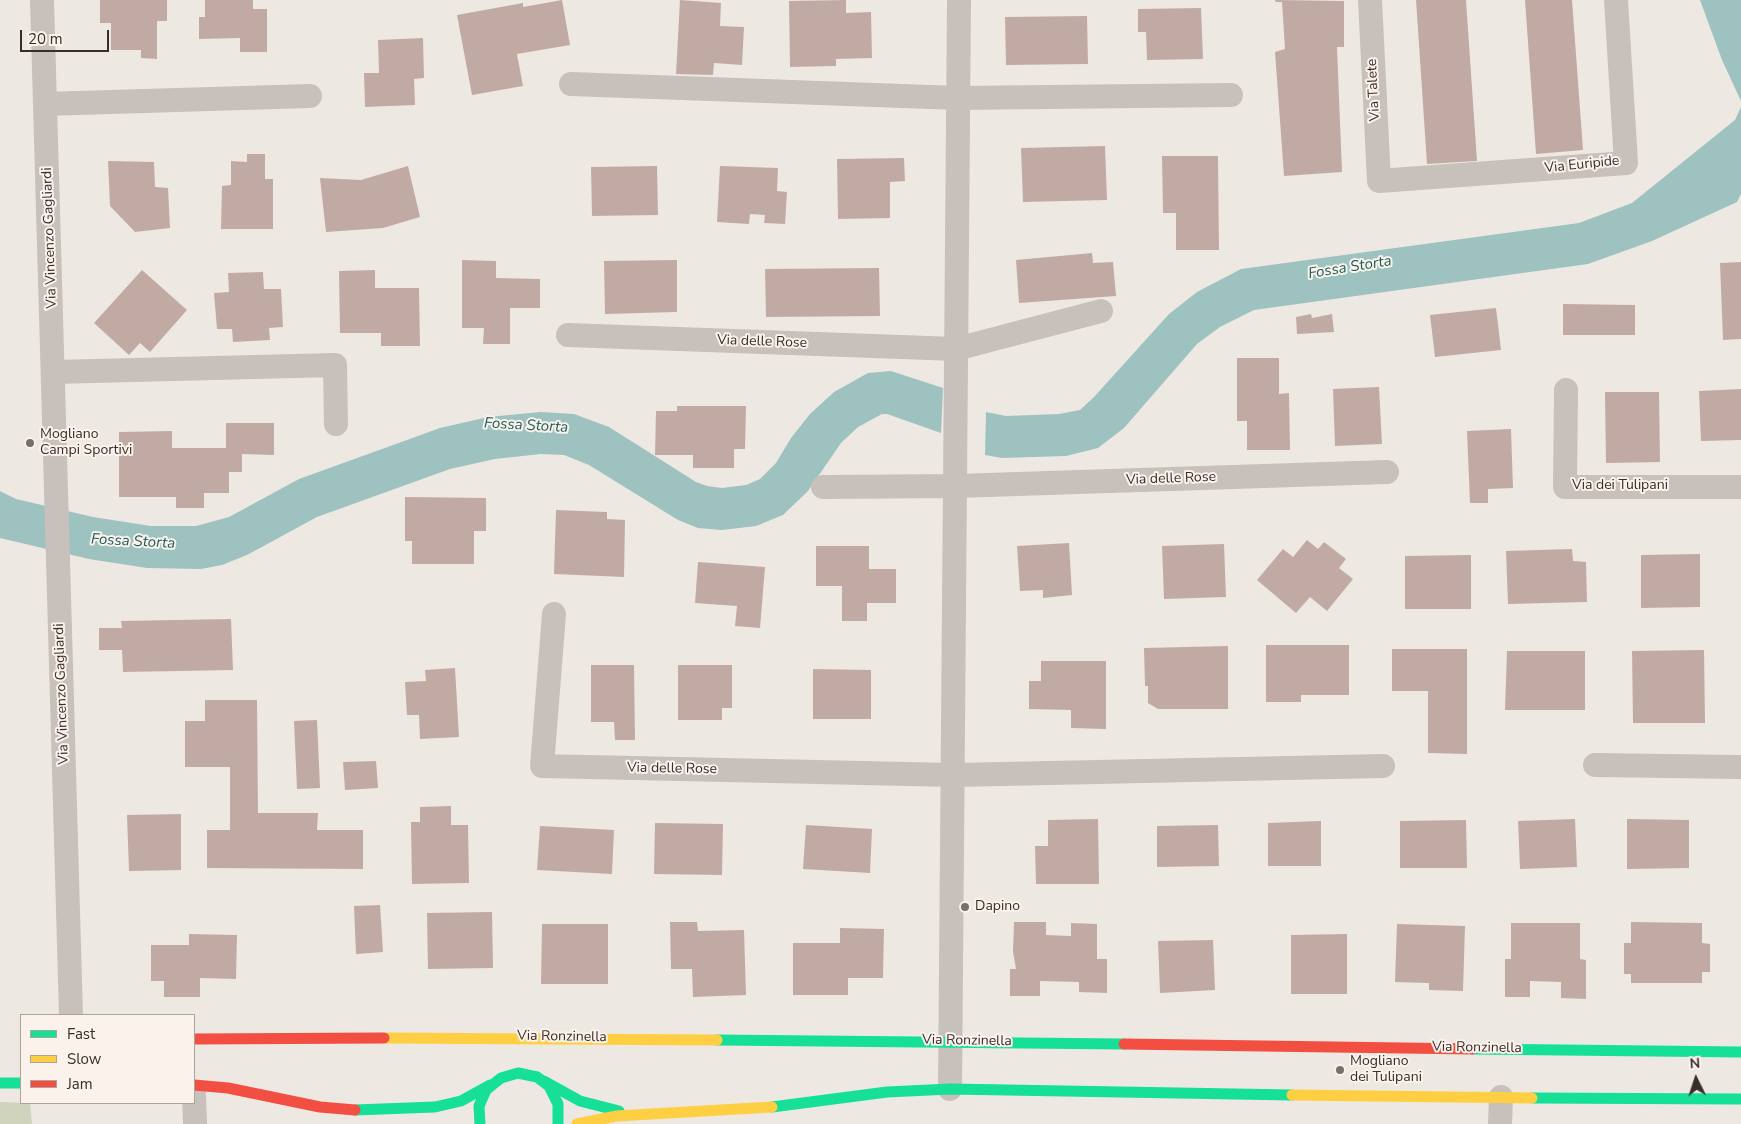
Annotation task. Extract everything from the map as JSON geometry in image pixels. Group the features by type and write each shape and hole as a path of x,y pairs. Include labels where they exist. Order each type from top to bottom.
{"street":[{"name":"Via Vincenzo Gagliardi","path":"42,0 71,1014"},
{"path":"950,1089 952,1041 959,0"},
{"name":"Via Talete","path":"1370,0 1378,181"},
{"name":"Via Euripide","path":"1378,181 1626,163 1616,0"},
{"path":"571,84 958,98 1231,95"},
{"path":"45,104 310,96"},
{"name":"Via delle Rose","path":"568,335 956,349 1101,311"},
{"path":"54,372 335,365 336,424"},
{"name":"Via dei Tulipani","path":"1566,390 1565,487 1741,486"},
{"name":"Via delle Rose","path":"823,486 956,486 1387,472"},
{"name":"Via delle Rose","path":"554,614 542,766 954,775 1382,766"},
{"path":"1595,765 1741,767"},
{"name":"Via Ronzinella","path":"195,1039 512,1037 1741,1052"},
{"path":"390,1111 447,1105 474,1096 504,1076 518,1073 530,1074 580,1101 600,1107 643,1114"},
{"path":"543,1081 553,1091 557,1100 558,1124"},
{"path":"0,1083 20,1083"},
{"path":"195,1085 228,1088 320,1108 390,1111 448,1118"},
{"path":"480,1124 480,1101 490,1085"},
{"path":"577,1124 604,1117 757,1109 887,1092 950,1089 1741,1099"},
{"path":"1500,1124 1501,1097"},
{"path":"194,1104 195,1124"}],"green space":[{"path":"0,1102 30,1104 32,1124 0,1124"}],"water":[{"path":"1700,0 1741,0 1741,101 1722,60"},
{"name":"Fossa Storta","path":"1741,107 1741,194 1737,202 1652,241 1588,264 1254,310 1220,327 1197,344 1124,428 1098,448 1066,456 1002,458 985,455 986,412 1006,416 1059,414 1080,410 1169,314 1197,292 1241,269 1579,223 1632,203 1735,120"},
{"name":"Fossa Storta","path":"891,371 943,388 941,433 887,414 882,414 858,427 841,443 808,491 783,515 756,526 722,530 698,528 678,520 589,465 564,455 541,454 495,459 450,469 317,517 247,555 222,565 201,569 147,568 89,559 0,538 0,491 16,499 93,517 151,526 196,526 229,517 299,479 440,428 488,417 541,412 574,414 609,427 696,482 707,486 722,488 746,485 760,479 776,463 791,438 810,414 834,392 868,373"}],"building":[{"path":"100,0 167,0 167,21 157,21 157,59 141,58 141,50 111,50 111,23 100,23"},
{"path":"205,0 253,0 253,9 267,9 267,52 240,52 240,38 199,39 199,17 205,17"},
{"path":"562,0 570,45 517,54 523,86 472,95 457,15 523,3 523,7"},
{"path":"680,0 721,3 720,26 744,27 742,65 714,63 713,75 676,74"},
{"path":"846,0 846,13 871,12 872,58 836,59 836,66 790,67 789,1"},
{"path":"1275,0 1344,1 1344,47 1337,47 1342,172 1284,176 1275,52 1285,49 1282,2 1276,2"},
{"path":"1416,0 1466,0 1477,161 1427,164"},
{"path":"1525,0 1572,0 1583,150 1536,154"},
{"path":"1201,8 1203,59 1147,60 1146,32 1138,32 1138,9"},
{"path":"1087,16 1088,64 1006,65 1005,17"},
{"path":"423,38 424,78 414,79 415,105 365,107 364,73 379,73 378,40"},
{"path":"1105,146 1107,200 1023,202 1021,148"},
{"path":"247,154 265,154 265,179 273,179 273,229 221,229 222,186 231,185 231,161 247,162"},
{"path":"1162,156 1218,156 1219,250 1176,250 1176,213 1163,213"},
{"path":"904,158 905,181 890,182 890,218 838,219 837,159"},
{"path":"108,161 154,162 155,187 168,188 170,228 135,232 110,206"},
{"path":"408,166 420,217 383,228 326,232 320,178 361,180"},
{"path":"657,166 658,215 592,216 591,167"},
{"path":"720,166 778,168 777,191 787,192 785,224 764,223 765,215 750,214 749,224 717,222"},
{"path":"1092,253 1093,263 1113,262 1116,296 1019,303 1016,260"},
{"path":"462,260 496,261 496,278 540,279 540,308 510,308 510,344 483,344 484,328 462,328"},
{"path":"677,260 677,312 605,314 604,261"},
{"path":"1741,262 1741,339 1723,340 1720,263"},
{"path":"879,268 880,316 766,317 765,269"},
{"path":"142,270 187,310 150,352 140,343 129,355 94,323"},
{"path":"375,270 375,288 419,288 420,346 381,346 381,333 340,333 339,271"},
{"path":"263,272 264,289 281,289 283,327 269,328 270,340 233,342 232,329 217,329 214,293 229,292 228,273"},
{"path":"1563,304 1635,305 1635,335 1563,335"},
{"path":"1496,308 1501,350 1435,357 1430,315"},
{"path":"1311,314 1312,318 1332,314 1334,332 1297,334 1296,317"},
{"path":"1237,358 1279,358 1279,394 1289,393 1290,450 1247,450 1247,421 1237,421"},
{"path":"1379,387 1382,444 1335,446 1333,389"},
{"path":"1741,389 1741,440 1701,441 1699,391"},
{"path":"1605,392 1659,392 1660,462 1606,463"},
{"path":"677,406 746,406 745,449 734,449 734,468 693,468 693,455 655,455 656,411 677,411"},
{"path":"226,423 274,423 274,455 242,454 242,472 229,472 229,493 204,493 204,508 176,508 176,497 119,497 119,432 172,431 172,448 226,448"},
{"path":"1511,429 1513,488 1488,489 1488,503 1470,503 1467,431"},
{"path":"405,497 486,498 486,531 474,531 474,564 412,564 412,541 405,541"},
{"path":"556,510 607,512 607,519 625,520 624,577 554,574"},
{"path":"1307,540 1318,549 1324,542 1346,559 1339,568 1353,579 1327,611 1310,597 1296,613 1257,580 1283,549 1293,557"},
{"path":"1069,543 1072,595 1043,598 1043,590 1020,591 1017,546"},
{"path":"1224,544 1226,597 1164,599 1162,546"},
{"path":"816,546 869,546 869,569 896,569 896,603 867,603 867,621 842,621 842,586 816,586"},
{"path":"1572,549 1573,561 1586,562 1587,602 1508,604 1506,551"},
{"path":"1700,554 1700,607 1641,608 1641,555"},
{"path":"1471,555 1471,609 1405,609 1405,556"},
{"path":"698,562 765,567 760,628 735,626 737,606 695,603"},
{"path":"231,619 233,670 123,672 122,650 99,650 99,628 122,628 121,621"},
{"path":"1266,645 1349,645 1349,695 1301,695 1301,702 1266,702"},
{"path":"1228,646 1228,709 1158,709 1148,703 1148,686 1145,686 1144,648"},
{"path":"1392,649 1467,649 1467,754 1428,753 1428,691 1392,691"},
{"path":"1704,650 1705,723 1633,723 1632,651"},
{"path":"1507,651 1585,651 1585,710 1505,710"},
{"path":"1041,661 1106,661 1106,729 1071,728 1071,710 1029,709 1029,681 1041,681"},
{"path":"591,665 634,665 635,740 615,740 614,722 591,722"},
{"path":"678,665 732,665 732,708 722,708 722,720 678,720"},
{"path":"455,668 459,737 420,739 419,715 407,715 405,682 426,681 425,670"},
{"path":"813,669 871,670 871,719 813,719"},
{"path":"205,700 257,700 258,813 318,813 317,830 363,830 363,869 207,868 207,830 230,830 230,767 185,767 185,721 205,721"},
{"path":"317,720 320,788 297,789 294,721"},
{"path":"376,761 378,788 345,790 343,762"},
{"path":"451,806 451,825 468,825 469,883 412,884 411,822 420,822 420,807"},
{"path":"181,814 181,870 129,871 127,815"},
{"path":"1098,819 1099,884 1036,884 1035,846 1048,846 1048,820"},
{"path":"1575,819 1577,867 1520,869 1518,821"},
{"path":"1627,819 1689,820 1689,868 1627,869"},
{"path":"1466,820 1467,868 1400,868 1400,821"},
{"path":"1321,821 1321,866 1268,866 1268,823"},
{"path":"655,823 723,824 722,875 654,874"},
{"path":"806,825 872,829 870,873 803,869"},
{"path":"1218,825 1219,866 1157,867 1157,826"},
{"path":"540,826 614,830 612,874 537,870"},
{"path":"380,905 383,952 356,954 354,906"},
{"path":"492,912 493,968 428,969 427,913"},
{"path":"670,922 697,922 698,931 744,930 746,995 693,997 692,969 671,969"},
{"path":"1014,922 1046,922 1046,935 1071,936 1071,923 1097,924 1097,959 1107,959 1107,993 1079,992 1079,982 1040,981 1040,996 1010,996 1010,969 1016,969 1013,952"},
{"path":"1631,922 1702,923 1702,943 1710,944 1710,972 1702,972 1702,983 1631,983 1631,974 1624,974 1624,943 1631,943"},
{"path":"1511,923 1580,923 1580,959 1586,960 1586,999 1561,998 1561,982 1530,981 1530,997 1505,997 1505,959 1511,959"},
{"path":"542,924 608,924 608,984 541,984"},
{"path":"1397,924 1465,926 1463,991 1429,990 1429,983 1395,982"},
{"path":"840,928 884,929 883,978 848,978 848,995 793,995 793,943 840,943"},
{"path":"189,934 237,935 236,979 200,978 200,997 164,997 164,981 151,981 151,945 189,945"},
{"path":"1347,934 1347,994 1291,994 1291,935"},
{"path":"1213,940 1215,990 1160,993 1158,941"}],"traffic: fast":[{"path":"717,1040 1124,1044"},
{"path":"1472,1049 1741,1052"},
{"path":"480,1124 479,1106 486,1090 501,1078 518,1073 537,1077 549,1086 558,1104 558,1124"},
{"path":"544,1081 580,1101 619,1111"},
{"path":"0,1083 20,1083"},
{"path":"355,1110 435,1107 461,1101 490,1085"},
{"path":"772,1107 887,1092 950,1089 1292,1095"},
{"path":"1532,1098 1741,1099"}],"traffic: slow":[{"path":"384,1038 717,1040"},
{"path":"1292,1095 1532,1098"},
{"path":"577,1124 617,1116 772,1107"}],"traffic: jam":[{"path":"195,1039 384,1038"},
{"path":"1124,1044 1472,1049"},
{"path":"195,1085 228,1088 320,1107 355,1110"}],"place":[{"name":"Mogliano Campi Sportivi","path":"30,443"},
{"name":"Dapino","path":"965,907"},
{"name":"Mogliano dei Tulipani","path":"1340,1070"}]}
